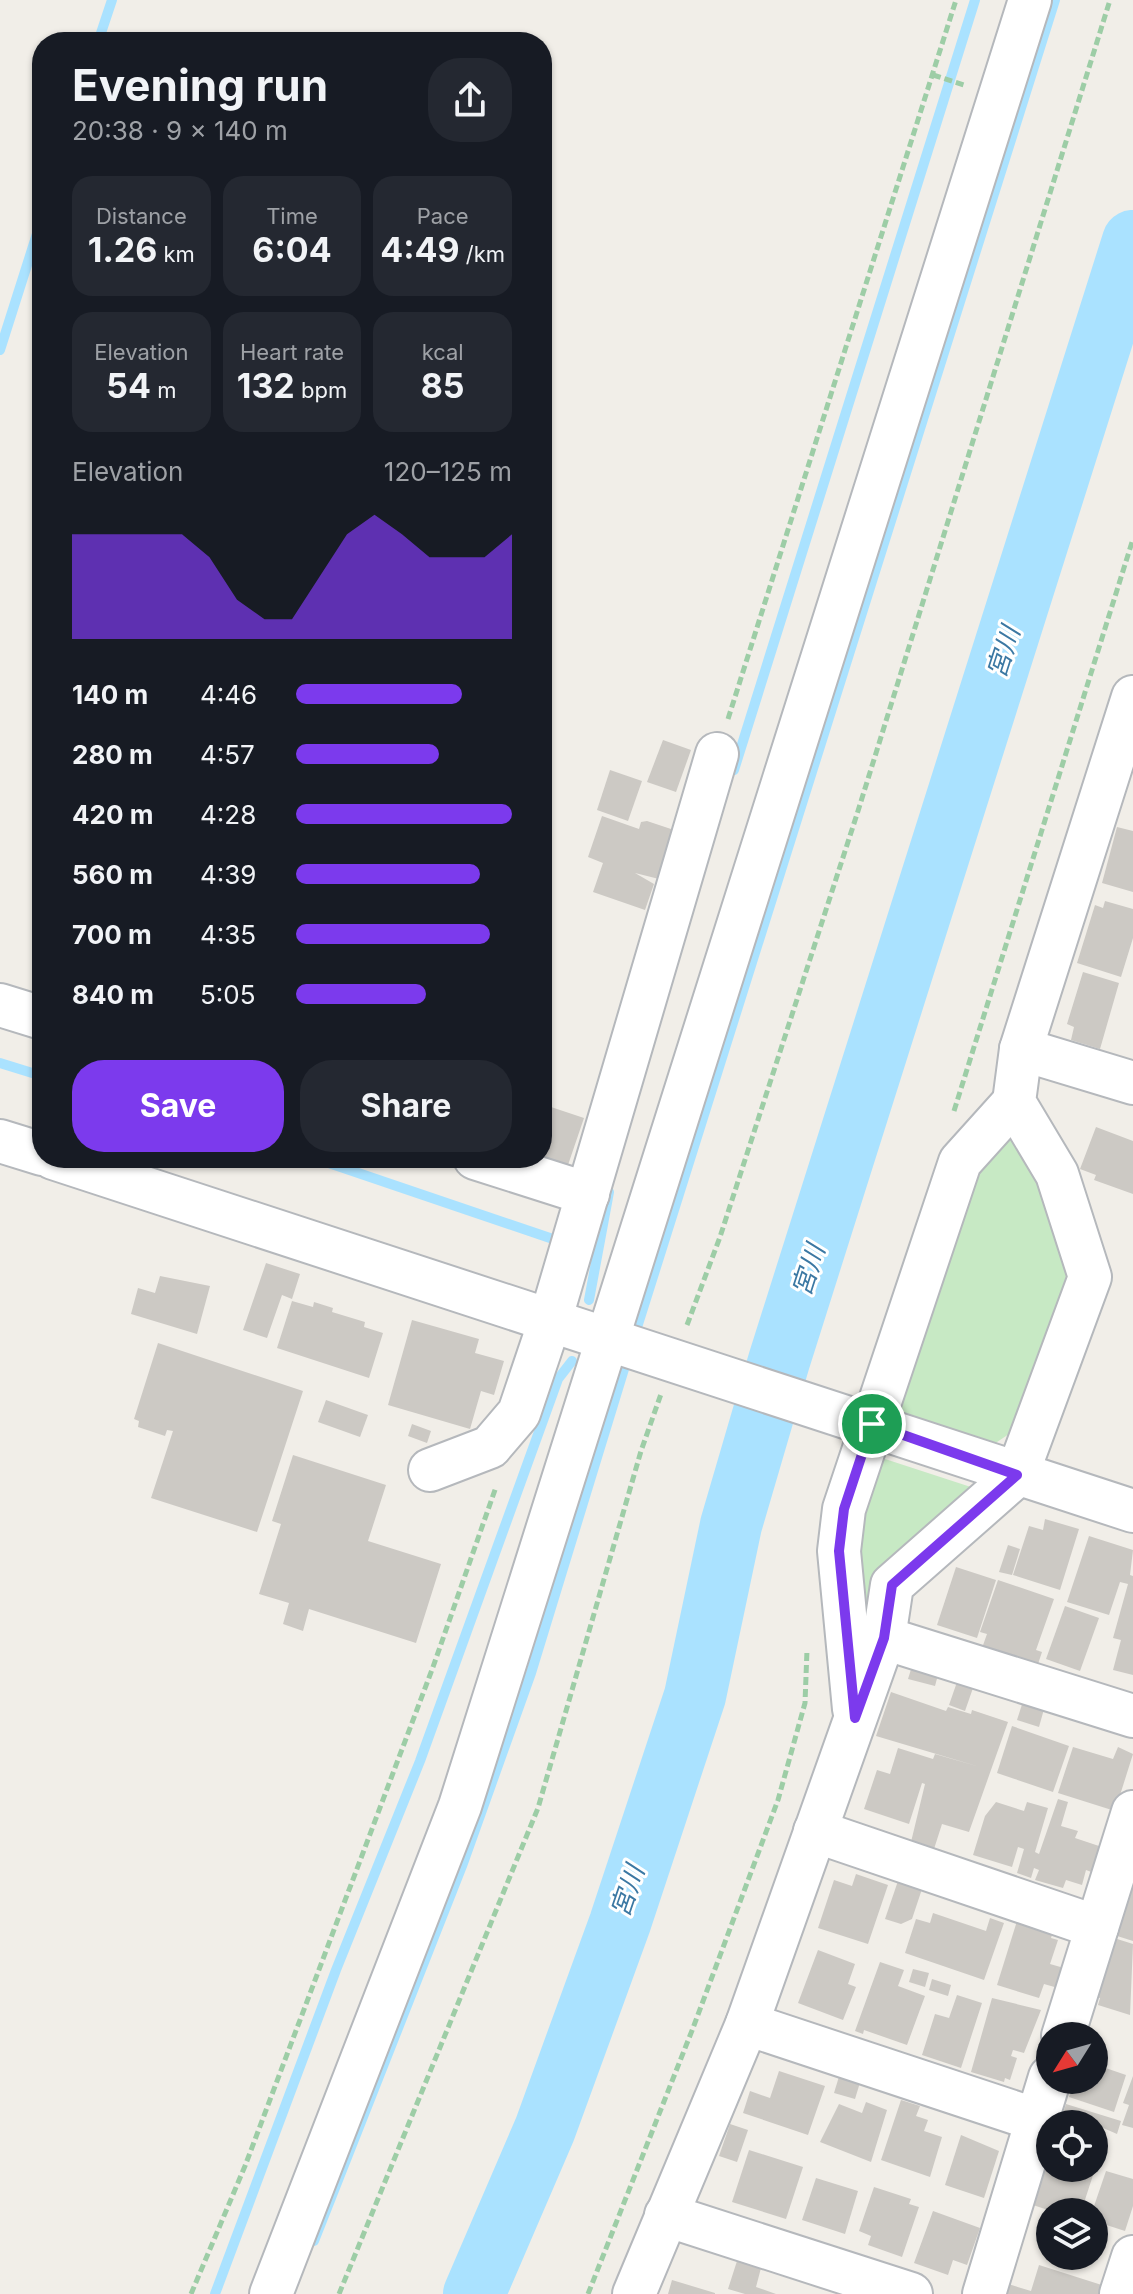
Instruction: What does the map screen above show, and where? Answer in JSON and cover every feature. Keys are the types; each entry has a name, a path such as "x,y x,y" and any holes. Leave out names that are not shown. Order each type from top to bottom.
{"street":[{"path":"430,1470 490,1447 519,1413 588,1194 665,1016 1030,0"},
{"path":"855,1718 839,1551 844,1509 864,1422 960,1162 1014,1102 1021,1049 1133,697"},
{"path":"271,2294 460,1806 645,1350 665,1016 717,754"},
{"path":"0,1005 32,1015"},
{"path":"1021,1049 1132,1079"},
{"path":"634,2294 747,2024 884,1638 892,1585 1017,1475 1090,1277 1057,1174 1014,1102"},
{"path":"0,1141 32,1151"},
{"path":"83,1168 1133,1511"},
{"path":"506,1168 588,1194"},
{"path":"884,1638 1133,1716"},
{"path":"1067,2022 1132,1818"},
{"path":"815,1831 1097,1927"},
{"path":"747,2024 1036,2120"},
{"path":"984,2294 1036,2123"},
{"path":"666,2215 911,2294"},
{"path":"1121,2294 1133,2257"}],"path":[{"path":"717,754 956,0"},
{"path":"339,2294 538,1808 641,1451 645,1350 720,1237 858,811 1110,0"},
{"path":"933,75 956,82"},
{"path":"960,1162 948,1138 957,1097 1133,539"},
{"path":"191,2294 251,2151 433,1667 501,1473"},
{"path":"588,2294 693,2028 778,1800 805,1703 807,1647"}],"green space":[{"path":"1008,1130 1020,1131 1072,1268 1021,1426 994,1444 891,1411 966,1182"},
{"path":"882,1458 977,1489 875,1577 860,1639 856,1539"}],"building":[{"path":"663,740 691,750 676,792 647,782"},
{"path":"610,770 642,781 628,821 597,810"},
{"path":"602,816 639,829 641,822 647,821 680,832 663,880 635,873 654,884 645,910 593,892 603,863 588,857"},
{"path":"1117,827 1133,831 1133,892 1102,883"},
{"path":"1105,901 1133,909 1133,938 1121,977 1077,963 1095,905 1103,908"},
{"path":"1083,972 1119,983 1100,1049 1071,1040 1074,1027 1067,1024"},
{"path":"552,1107 584,1118 568,1165 552,1159"},
{"path":"1096,1127 1133,1141 1133,1194 1094,1180 1096,1175 1080,1169"},
{"path":"266,1263 300,1274 292,1299 282,1295 267,1338 243,1330"},
{"path":"160,1276 210,1286 197,1334 131,1314 138,1288 155,1293"},
{"path":"292,1301 313,1307 314,1302 333,1308 332,1312 365,1322 364,1327 383,1333 369,1378 277,1348"},
{"path":"412,1320 479,1339 475,1353 504,1361 494,1395 481,1391 470,1429 388,1405"},
{"path":"158,1343 303,1391 257,1532 151,1498 173,1431 167,1430 165,1436 138,1427 139,1421 134,1419"},
{"path":"326,1400 368,1415 360,1437 318,1422"},
{"path":"412,1424 431,1431 427,1443 408,1436"},
{"path":"293,1455 386,1485 368,1541 441,1564 416,1643 309,1609 303,1631 283,1624 289,1603 259,1594 281,1524 272,1521"},
{"path":"1045,1519 1079,1529 1060,1590 1013,1575 1029,1526 1043,1530"},
{"path":"1089,1536 1133,1550 1130,1575 1133,1576 1133,1675 1113,1670 1121,1640 1113,1638 1128,1584 1120,1582 1109,1615 1067,1602"},
{"path":"1008,1545 1020,1549 1012,1575 999,1572"},
{"path":"956,1567 996,1580 977,1638 937,1625"},
{"path":"998,1580 1054,1599 1036,1650 1042,1652 1037,1667 982,1648 987,1634 980,1632"},
{"path":"1065,1606 1099,1618 1080,1671 1046,1659"},
{"path":"913,1663 939,1671 935,1686 908,1679"},
{"path":"957,1682 973,1688 965,1711 949,1705"},
{"path":"891,1692 946,1711 948,1707 971,1714 972,1710 1008,1722 969,1832 942,1824 934,1849 911,1842 925,1784 922,1783 909,1824 864,1809 877,1770 890,1774 898,1748 933,1759 935,1754 980,1767 876,1736"},
{"path":"1025,1695 1046,1702 1039,1727 1017,1720"},
{"path":"1012,1726 1069,1746 1053,1792 997,1773"},
{"path":"1073,1747 1113,1759 1118,1747 1133,1754 1115,1811 1058,1793"},
{"path":"1058,1799 1068,1802 1061,1826 1078,1831 1075,1838 1105,1848 1094,1873 1086,1870 1082,1885 1066,1880 1063,1888 1035,1880 1039,1870 1034,1868 1031,1878 1017,1873 1024,1849 1018,1847 1012,1867 973,1855 985,1816 996,1802 1024,1811 1027,1802 1048,1808 1035,1852 1039,1854"},
{"path":"856,1874 888,1885 868,1944 818,1928 834,1880 852,1886"},
{"path":"899,1878 923,1886 912,1919 901,1924 885,1919"},
{"path":"1133,1884 1133,1941 1114,1935"},
{"path":"933,1913 986,1931 990,1918 1004,1923 984,1980 905,1953 916,1919 930,1923"},
{"path":"1017,1921 1055,1925 1051,1938 1058,1940 1050,1964 1064,1968 1058,1988 1044,1984 1039,1998 997,1985"},
{"path":"1114,1938 1133,1944 1130,2015 1098,2005 1100,1998 1094,1997"},
{"path":"818,1950 855,1964 848,1984 856,1987 843,2020 798,2003"},
{"path":"880,1962 904,1970 898,1986 925,1996 907,2045 864,2030 863,2034 855,2031"},
{"path":"913,1969 929,1973 925,1987 909,1982"},
{"path":"932,1979 951,1985 948,1996 929,1990"},
{"path":"957,1995 982,2003 961,2068 922,2055 935,2014 949,2018"},
{"path":"992,1998 1041,2010 1024,2053 1013,2050 1011,2056 1017,2058 1010,2080 1005,2078 1004,2082 971,2072"},
{"path":"1108,2069 1126,2075 1114,2112 1069,2097 1070,2094 1108,2094"},
{"path":"841,2070 862,2076 855,2099 834,2093"},
{"path":"779,2071 825,2086 808,2135 743,2113 750,2091 770,2098"},
{"path":"1133,2076 1133,2128 1122,2125 1129,2105 1123,2103"},
{"path":"901,2100 920,2106 916,2116 928,2120 924,2131 942,2137 930,2177 881,2160"},
{"path":"866,2102 887,2110 871,2162 820,2142 839,2104 862,2113"},
{"path":"1066,2104 1085,2110 1064,2110"},
{"path":"1108,2117 1121,2121 1117,2134 1108,2130"},
{"path":"730,2124 748,2130 737,2162 719,2156"},
{"path":"961,2135 999,2151 984,2198 945,2185"},
{"path":"749,2150 803,2167 786,2219 732,2202"},
{"path":"1108,2172 1133,2179 1133,2206 1125,2231 1108,2226 1108,2198 1097,2198 1102,2182 1108,2182"},
{"path":"816,2178 858,2191 845,2234 802,2220"},
{"path":"1040,2182 1091,2182 1086,2198 1036,2198 1036,2206 1033,2205"},
{"path":"874,2187 911,2199 909,2204 919,2207 902,2257 868,2245 871,2236 859,2231"},
{"path":"933,2211 980,2228 967,2265 953,2260 948,2275 914,2263"},
{"path":"737,2261 761,2268 756,2287 776,2294 745,2294 728,2289"},
{"path":"1037,2270 1055,2270 1108,2287 1106,2294 1002,2294 1005,2283 1031,2291"},
{"path":"672,2280 715,2293 715,2294 668,2294"}],"waterway":[{"path":"101,32 112,0"},
{"path":"734,770 975,0"},
{"path":"634,1337 1055,0"},
{"name":"宮川","path":"474,2294 545,2129 620,1923 695,1696 731,1525 779,1361 1133,241"},
{"path":"0,350 32,249"},
{"path":"0,1063 32,1073"},
{"path":"344,1168 550,1238"},
{"path":"589,1300 609,1192"},
{"path":"314,2241 462,1866 531,1673 628,1356"},
{"path":"215,2294 336,1970 420,1761 558,1379 572,1361"}],"route":[{"path":"872,1424 1017,1475 892,1585 884,1638 855,1718 842,1613 839,1551 844,1509 872,1424"}]}
